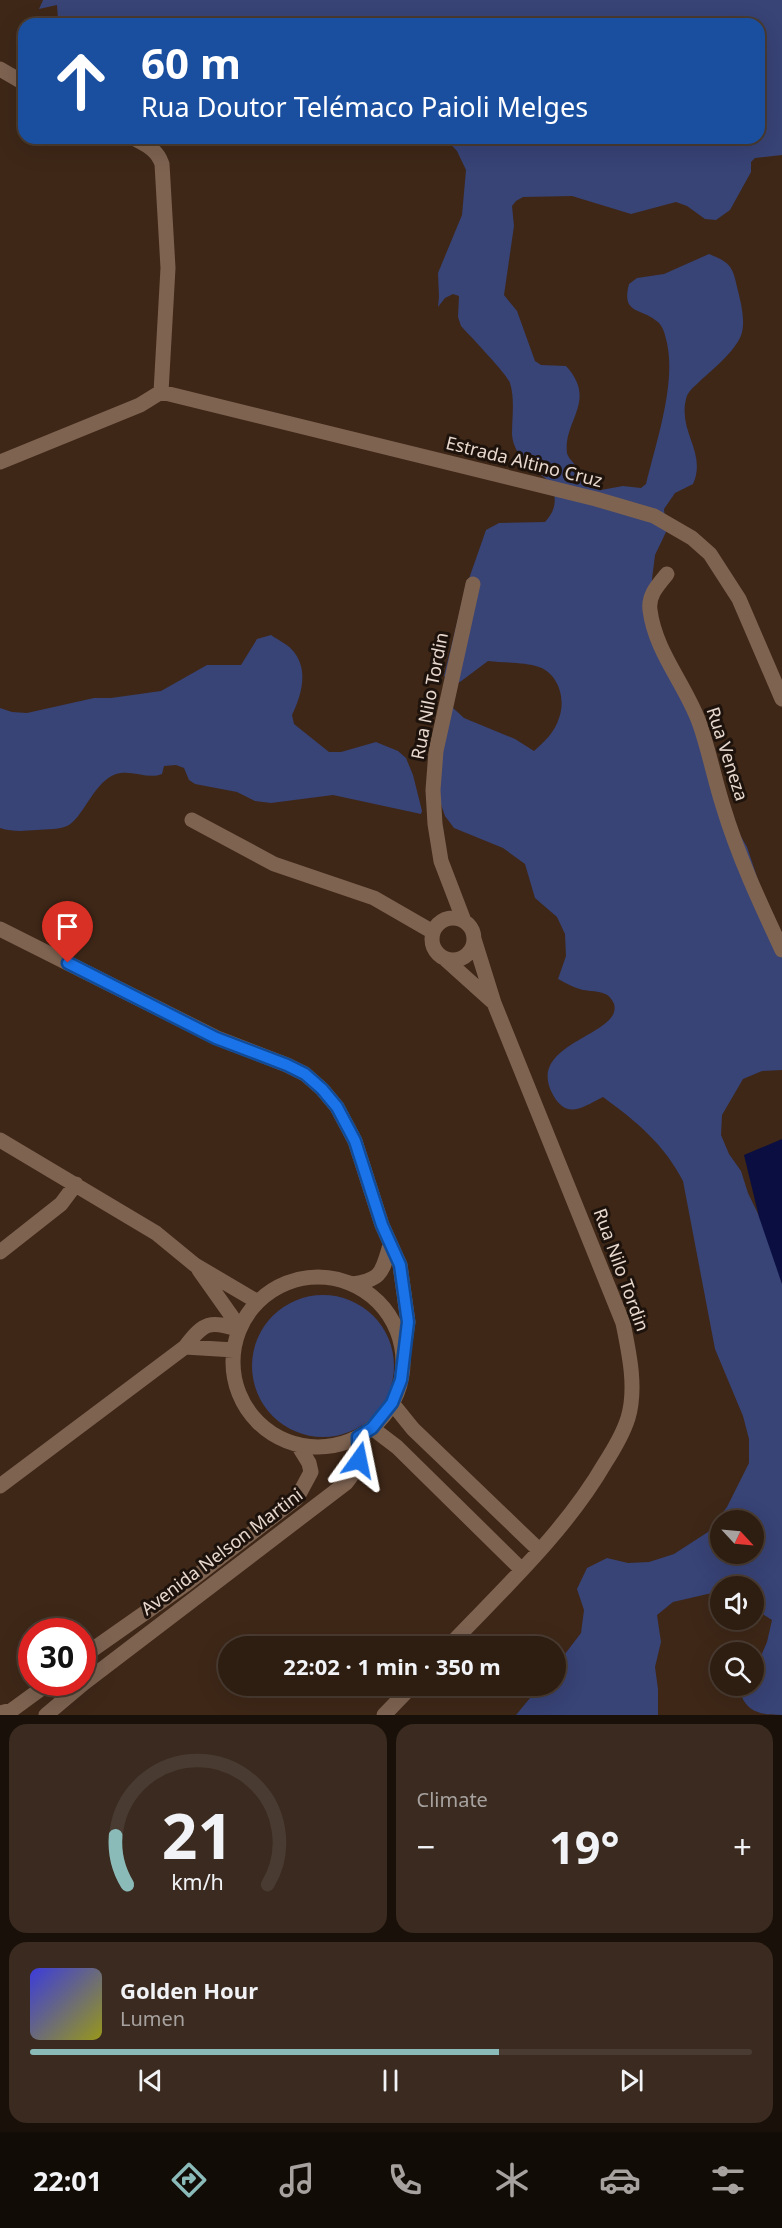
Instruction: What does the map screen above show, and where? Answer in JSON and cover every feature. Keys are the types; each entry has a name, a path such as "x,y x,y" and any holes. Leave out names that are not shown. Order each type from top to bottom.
{"street":[{"path":"0,69 18,80"},
{"path":"0,462 140,405 161,392 168,268 162,164 158,154 145,144"},
{"name":"Estrada Altino Cruz","path":"161,392 596,499 654,516 692,538 710,554 739,599 782,699"},
{"name":"Rua Veneza","path":"667,574 652,594 650,608 653,626 666,658 699,721 723,807 750,881 782,950"},
{"name":"Rua Nilo Tordin","path":"464,921 441,861 435,824 434,790 436,751 473,584"},
{"path":"192,820 274,864 374,898 433,932"},
{"path":"458,918 464,921 470,926 474,939 470,952 458,960 444,958 434,949 433,932 438,923 444,919 458,918"},
{"path":"0,929 216,1038 305,1074 337,1107 355,1141 390,1245 400,1265 408,1322 401,1380 392,1403 372,1428 358,1437 328,1447 298,1445 275,1437 256,1421 242,1402 234,1379 234,1350 240,1329 258,1302 272,1290 291,1281 311,1277 332,1278 352,1284 370,1294 385,1310 397,1331 403,1355"},
{"name":"Rua Nilo Tordin","path":"459,1636 540,1550 591,1487 616,1444 628,1417 631,1385 630,1358 623,1323 494,1003 474,939"},
{"name":"Rua Nilo Tordin","path":"444,958 494,1003"},
{"path":"0,1140 156,1233 195,1265 258,1302"},
{"path":"0,1252 61,1204 76,1184"},
{"path":"352,1284 367,1282 377,1277 382,1271 390,1245"},
{"path":"195,1265 240,1329"},
{"path":"0,1486 185,1347 200,1329 219,1323 240,1329"},
{"path":"185,1347 234,1350"},
{"path":"392,1403 413,1429 540,1550"},
{"path":"372,1428 397,1447 522,1570"},
{"name":"Avenida Nelson Martini","path":"96,1672 346,1483 359,1460 358,1437"},
{"name":"Avenida Nelson Martini","path":"96,1647 186,1584 297,1498 311,1472 309,1462 298,1445"},
{"path":"0,1713 12,1710 31,1696"},
{"name":"Avenida Nelson Martini","path":"46,1715 67,1696"},
{"path":"384,1715 402,1696"}],"shaded area":[{"path":"43,0 782,0 782,155 755,158 751,162 751,172 730,210 716,220 705,219 687,206 676,202 631,214 572,196 523,197 512,206 514,226 504,295 517,311 535,361 541,365 566,366 575,378 579,400 567,441 567,453 576,466 601,490 623,486 641,488 646,484 667,395 669,359 664,332 652,317 630,306 627,294 629,284 637,278 664,274 709,254 723,260 730,267 735,277 741,306 743,327 736,345 687,396 686,422 697,462 696,473 693,484 675,493 664,509 666,532 655,555 652,579 653,612 724,807 747,847 782,952 782,1070 762,1071 743,1079 722,1115 721,1135 729,1154 741,1171 748,1193 772,1243 782,1283 782,1715 764,1714 754,1710 745,1703 742,1697 764,1696 764,1649 772,1620 764,1615 764,1576 710,1576 710,1593 673,1602 657,1615 661,1642 655,1667 658,1715 516,1715 532,1696 566,1696 566,1653 581,1633 584,1610 577,1589 587,1568 607,1558 628,1563 649,1562 674,1554 710,1529 710,1564 764,1564 764,1510 725,1510 749,1463 749,1439 743,1416 715,1349 683,1181 658,1144 627,1115 603,1097 580,1108 568,1109 556,1100 551,1091 548,1074 553,1061 564,1050 605,1024 613,1015 614,1004 606,995 580,989 558,979 566,956 565,934 557,917 535,898 525,864 503,848 454,828 445,816 431,766 452,707 464,718 515,739 534,751 555,728 562,703 559,688 552,675 533,665 488,661 460,682 450,681 444,676 465,590 486,530 499,523 545,522 552,513 555,499 552,483 526,463 516,450 512,434 513,402 510,383 461,326 458,317 459,296 453,294 445,298 438,307 438,273 462,215 466,170 457,151 451,144 765,144 765,18 58,18 57,5 39,9"},
{"path":"271,635 292,649 299,659 302,684 292,715 294,724 329,752 341,752 376,742 398,751 406,758 413,775 421,814 333,795 271,803 255,801 237,792 195,784 189,780 184,768 176,765 164,766 162,774 157,776 122,773 108,778 75,820 66,827 23,831 0,828 0,708 27,713 94,698 161,691 207,665 241,665 257,639"},
{"path":"782,1139 782,1284 759,1217 744,1155"},
{"path":"323,1295 350,1301 373,1316 388,1339 394,1366 388,1393 373,1416 350,1431 323,1437 296,1431 273,1416 258,1393 252,1366 258,1339 273,1316 296,1301"}],"route":[{"path":"68,963 216,1038 305,1074 337,1107 355,1141 382,1225 400,1265 408,1322 401,1380 392,1403 383,1416 372,1428 358,1437 359,1460"}]}
